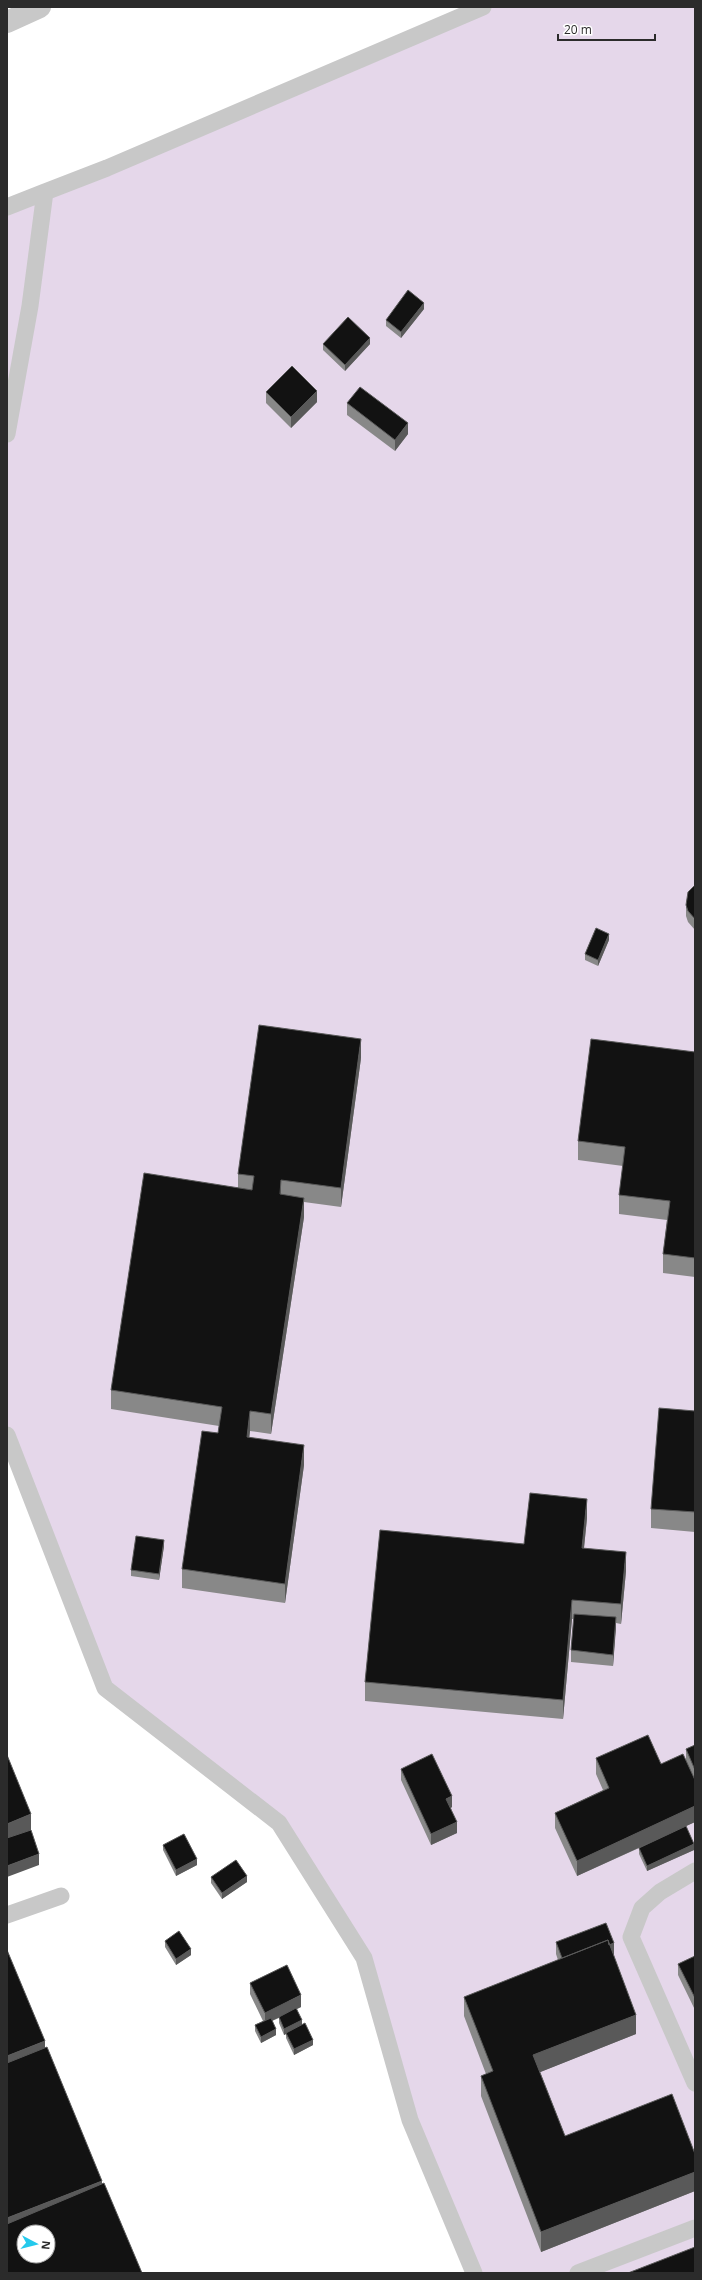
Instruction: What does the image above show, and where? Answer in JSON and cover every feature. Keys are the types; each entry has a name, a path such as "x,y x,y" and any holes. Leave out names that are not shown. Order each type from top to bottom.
{"street":[{"path":"7,22 40,7"}],"lane":[{"path":"7,208 107,168 483,7"},
{"path":"7,434 30,306 45,192"},
{"path":"7,1435 105,1688 279,1823 364,1958 410,2120 474,2273"},
{"path":"695,1872 660,1892 642,1908 631,1937 695,2083"},
{"path":"7,1915 61,1896"},
{"path":"578,2273 695,2228"}],"shaded area":[{"path":"474,7 695,7 695,2273 474,2273 410,2120 364,1958 279,1823 105,1688 7,1435 7,205"}],"building":[{"path":"408,290 424,303 401,332 386,320"},
{"path":"348,317 370,338 345,365 323,344"},
{"path":"292,366 317,391 291,417 266,392"},
{"path":"360,387 408,423 395,440 347,403"},
{"path":"695,885 695,919 688,911 686,905 688,892"},
{"path":"596,928 609,934 598,960 585,954"},
{"path":"259,1025 361,1039 341,1188 281,1180 280,1194 304,1198 271,1414 250,1411 247,1437 304,1445 285,1584 182,1569 202,1431 218,1433 222,1407 111,1390 144,1173 252,1190 254,1176 238,1174"},
{"path":"591,1039 695,1052 695,1258 663,1254 670,1201 619,1195 625,1147 578,1141"},
{"path":"659,1408 695,1411 695,1512 651,1509"},
{"path":"530,1493 587,1499 582,1548 626,1552 621,1604 572,1600 563,1700 365,1682 380,1530 524,1544"},
{"path":"136,1536 164,1540 159,1574 131,1570"},
{"path":"574,1614 616,1617 613,1655 571,1650"},
{"path":"648,1735 661,1764 683,1754 695,1780 695,1806 577,1861 555,1813 609,1788 596,1758"},
{"path":"695,1745 695,1770 686,1749"},
{"path":"432,1754 452,1796 446,1799 457,1822 431,1834 401,1769"},
{"path":"7,1755 31,1814 7,1824"},
{"path":"686,1826 694,1844 647,1866 639,1848"},
{"path":"31,1830 39,1854 7,1866 7,1838"},
{"path":"184,1834 197,1859 176,1870 163,1845"},
{"path":"236,1860 247,1876 222,1893 211,1877"},
{"path":"606,1923 614,1943 609,1945 608,1940 562,1958 556,1942"},
{"path":"179,1931 191,1949 176,1959 165,1941"},
{"path":"608,1940 636,2015 533,2055 565,2136 672,2094 695,2154 695,2172 541,2232 481,2076 493,2071 464,1997"},
{"path":"7,1950 45,2041 7,2056"},
{"path":"695,1956 695,1998 678,1964"},
{"path":"287,1965 301,1995 265,2013 250,1983"},
{"path":"296,2008 302,2020 284,2029 279,2017"},
{"path":"271,2018 276,2029 261,2037 255,2025"},
{"path":"305,2023 313,2040 294,2049 286,2033"},
{"path":"47,2047 102,2181 7,2218 7,2063"},
{"path":"104,2183 142,2273 7,2273 7,2224"},
{"path":"695,2247 695,2273 628,2273"}]}
